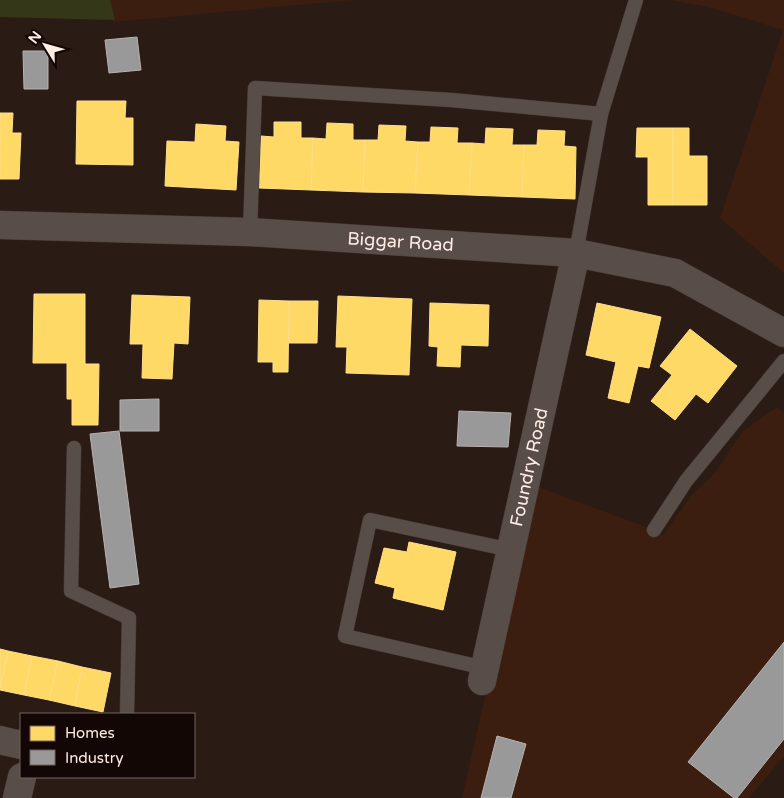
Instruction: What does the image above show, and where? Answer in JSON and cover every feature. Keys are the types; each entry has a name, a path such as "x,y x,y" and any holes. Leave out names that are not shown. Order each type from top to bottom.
{"street":[{"name":"Biggar Road","path":"0,225 250,232 576,253 675,273 784,333"},
{"name":"Foundry Road","path":"484,674 576,253"},
{"path":"0,740 20,745"},
{"path":"17,798 22,778"}],"lane":[{"path":"576,253 601,114 636,0"},
{"path":"250,232 255,88 451,100 601,114"},
{"path":"654,530 686,481 784,361"},
{"path":"74,448 71,591 129,618 127,713"},
{"path":"484,674 345,636 367,530 370,520 511,550"}],"shaded area":[{"path":"108,0 353,0 113,22"},
{"path":"670,0 784,0 784,273 720,218 783,30 709,7"},
{"path":"777,407 784,413 784,756 749,798 462,798 533,485 663,535 691,496 714,474 743,431"}],"green space":[{"path":"0,0 110,0 115,20 0,17"}],"building: Homes":[{"path":"77,101 126,101 125,118 133,118 133,165 76,164"},
{"path":"0,113 13,113 12,133 21,133 19,179 0,179"},
{"path":"274,122 301,122 301,138 313,138 311,190 259,188 261,136 274,137"},
{"path":"327,123 353,124 353,140 365,140 363,192 311,190 313,138 326,139"},
{"path":"196,124 226,126 225,141 239,142 236,190 165,186 167,141 195,142"},
{"path":"379,125 406,126 405,141 418,142 415,193 363,192 365,140 378,140"},
{"path":"431,127 458,128 457,143 472,143 469,195 415,193 418,142 430,142"},
{"path":"486,128 513,129 512,145 524,145 522,197 469,195 472,143 485,144"},
{"path":"637,128 673,128 673,205 648,205 648,157 636,157"},
{"path":"673,128 689,128 689,156 707,156 707,205 673,205"},
{"path":"538,130 565,131 564,146 576,147 575,199 522,197 524,145 537,145"},
{"path":"34,294 85,294 85,364 99,364 98,425 72,425 72,399 67,399 67,363 33,363"},
{"path":"132,295 190,297 188,344 174,343 172,379 142,378 143,344 130,344"},
{"path":"338,296 412,299 409,375 346,373 347,347 336,347"},
{"path":"259,300 289,301 288,372 273,372 273,362 258,362"},
{"path":"289,301 318,301 317,343 289,343"},
{"path":"430,303 489,305 488,346 461,345 460,367 437,366 438,347 429,346"},
{"path":"597,303 661,317 649,368 638,366 629,403 608,398 616,362 586,355"},
{"path":"690,329 737,366 708,403 696,394 675,420 651,401 672,375 660,366"},
{"path":"409,542 456,552 443,610 393,598 395,588 375,583 384,548 407,552"},
{"path":"0,649 8,651 0,689"},
{"path":"8,651 32,656 24,695 0,690"},
{"path":"32,656 58,661 49,700 24,695"},
{"path":"58,661 82,667 75,706 49,700"},
{"path":"82,667 111,673 103,712 75,706"}],"building: Industry":[{"path":"137,37 141,70 109,73 105,40"},
{"path":"23,51 48,51 48,89 24,89"},
{"path":"159,399 159,431 120,431 120,400"},
{"path":"459,411 511,413 508,447 457,446"},
{"path":"119,431 139,584 110,588 90,434"},
{"path":"784,642 784,739 737,798 734,798 688,762"},
{"path":"497,736 526,744 511,798 481,798"}]}
